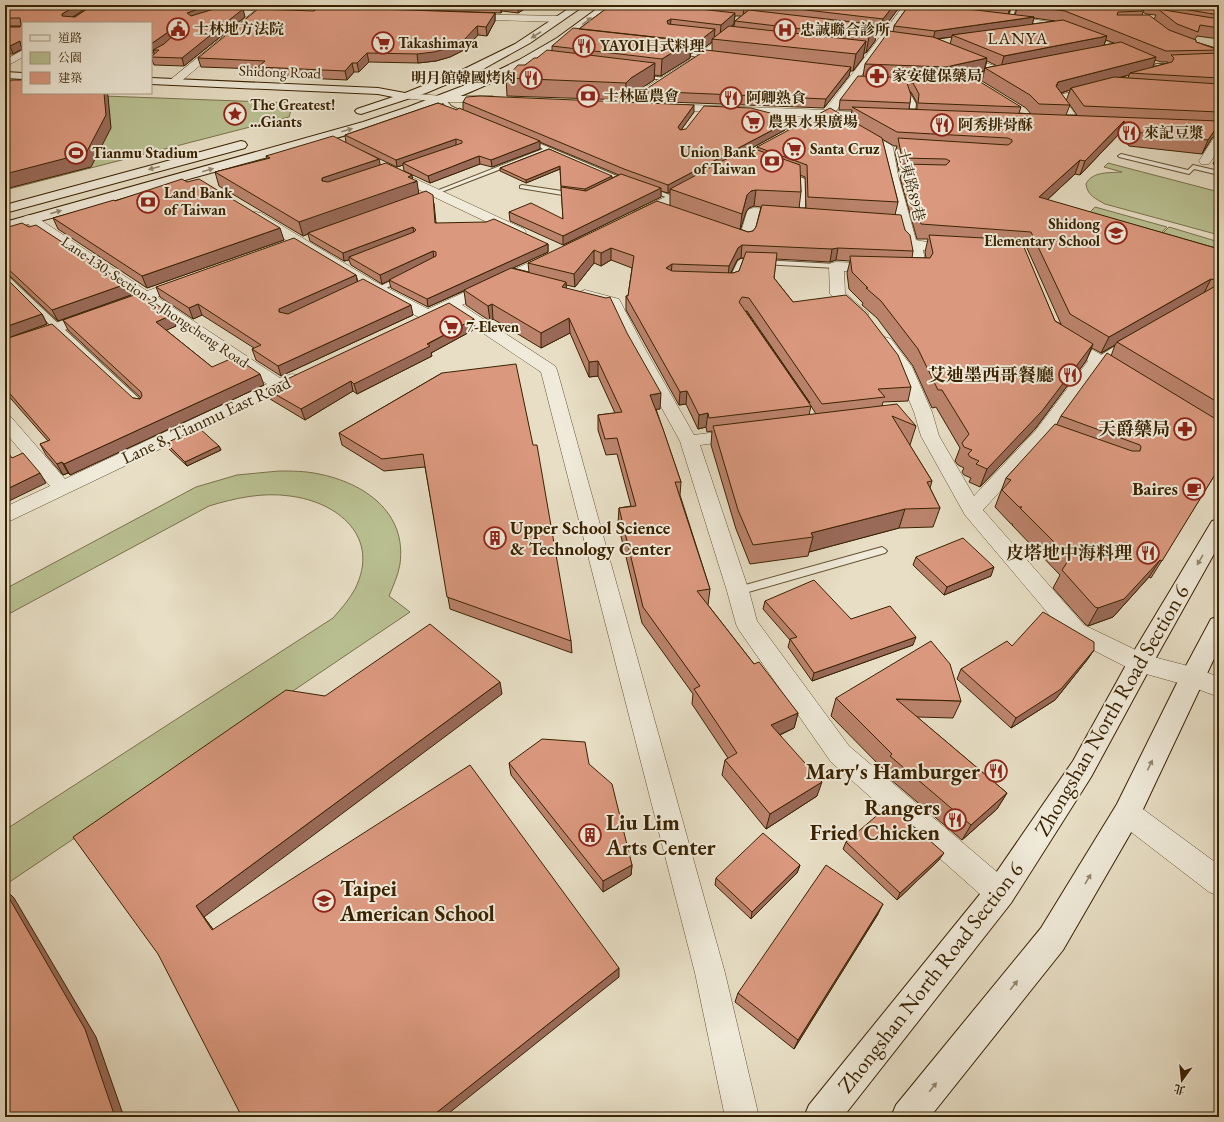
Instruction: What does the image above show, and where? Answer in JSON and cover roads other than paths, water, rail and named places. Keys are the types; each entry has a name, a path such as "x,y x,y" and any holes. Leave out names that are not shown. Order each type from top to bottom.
{"street":[{"path":"350,114 406,96 498,57 520,46 580,5"},
{"path":"5,226 323,137 394,116 442,99 528,62 564,40 608,5"},
{"path":"629,105 636,98 702,56 765,5"},
{"path":"894,5 910,6"},
{"path":"779,140 829,113 853,75 880,37 910,6"},
{"path":"174,82 265,7 278,10"},
{"path":"460,17 560,19"},
{"path":"994,17 1061,26 1121,51 1094,54"},
{"path":"729,19 760,23"},
{"path":"1023,31 1061,26"},
{"path":"880,37 898,39"},
{"path":"936,84 1004,72 946,50"},
{"path":"5,64 22,54"},
{"path":"1151,75 1163,71 1153,64"},
{"path":"5,75 22,76"},
{"path":"853,75 867,82"},
{"path":"969,79 982,87"},
{"name":"Shidong Road","path":"152,81 378,91 406,96 442,99 503,100"},
{"path":"5,82 22,83"},
{"path":"1062,124 1080,124 1058,98 1105,87"},
{"name":"Shidong Road","path":"152,89 360,98 406,96"},
{"path":"615,105 643,106"},
{"path":"658,107 699,113 743,110 888,116"},
{"name":"士東路89巷","path":"829,113 892,149 895,175 904,222 910,242 915,245 920,270 836,266"},
{"path":"1212,156 1217,133"},
{"path":"323,137 337,144"},
{"path":"5,208 252,142"},
{"path":"389,171 527,236"},
{"path":"189,175 202,183"},
{"path":"626,221 674,198 706,180"},
{"path":"655,207 671,213"},
{"path":"247,210 344,265 370,287 429,316"},
{"path":"713,228 746,239 754,212 819,216"},
{"name":"Lane 130, Section 2, Jhongcheng Road","path":"30,219 279,385"},
{"path":"888,221 904,222"},
{"path":"284,247 302,240"},
{"path":"915,245 945,247"},
{"path":"407,326 566,251 549,246"},
{"path":"836,266 838,294 870,322 904,367 916,413 972,510 1076,630 1140,663 1192,677 1219,687"},
{"path":"512,277 541,284"},
{"path":"5,346 198,278"},
{"path":"563,289 614,302 636,347 689,441 738,591 747,624 840,754 1000,893"},
{"path":"452,305 550,370 710,973 742,1117"},
{"path":"1052,328 1055,334 1138,385"},
{"path":"972,510 1045,436 1098,360"},
{"name":"Lane 8, Tianmu East Road","path":"5,515 308,372"},
{"path":"5,421 62,488"},
{"path":"689,441 758,433"},
{"name":"Zhongshan North Road Section 6","path":"821,1117 1000,893 1082,769 1140,663 1219,526"},
{"path":"908,1117 1052,939 1127,813 1192,677 1219,625"},
{"path":"1127,813 1219,882"}],"lane":[{"path":"226,5 222,8 265,7"},
{"path":"1010,19 1015,5"},
{"path":"670,52 717,58"},
{"path":"1153,64 1180,65"},
{"path":"633,75 665,79"},
{"path":"908,94 913,104 912,117"},
{"path":"442,99 449,107 463,113"},
{"path":"743,110 776,118 788,125 792,133"},
{"path":"534,143 636,185"},
{"path":"421,198 548,149"},
{"path":"1121,156 1189,172 1193,167 1219,173"},
{"path":"780,171 802,178 803,215"},
{"path":"614,183 621,179"},
{"path":"522,187 579,195"},
{"path":"644,187 674,198"},
{"path":"724,283 732,283 741,261 836,266"},
{"path":"370,287 407,275"},
{"path":"5,276 58,328 142,406"},
{"path":"1098,360 1132,340"},
{"path":"738,591 882,551"}],"place":[{"name":"士林地方法院","path":"178,29"},
{"name":"忠誠聯合診所","path":"785,30"},
{"name":"Takashimaya","path":"383,43"},
{"name":"YAYOI日式料理","path":"584,46"},
{"name":"家安健保藥局","path":"877,76"},
{"name":"明月館韓國烤肉","path":"531,78"},
{"name":"士林區農會","path":"588,96"},
{"name":"阿卿熟食","path":"731,98"},
{"name":"The Greatest! ...Giants","path":"235,114"},
{"name":"農果水果廣場","path":"753,122"},
{"name":"阿秀排骨酥","path":"942,125"},
{"name":"來記豆漿","path":"1129,133"},
{"name":"Santa Cruz","path":"794,149"},
{"name":"Tianmu Stadium","path":"76,153"},
{"name":"Union Bank of Taiwan","path":"772,161"},
{"name":"Land Bank of Taiwan","path":"148,202"},
{"name":"Shidong Elementary School","path":"1116,233"},
{"name":"7-Eleven","path":"451,327"},
{"name":"艾迪墨西哥餐廳","path":"1070,375"},
{"name":"天爵藥局","path":"1185,429"},
{"name":"Baires","path":"1194,489"},
{"name":"Upper School Science & Technology Center","path":"495,538"},
{"name":"皮塔地中海料理","path":"1148,553"},
{"name":"Mary's Hamburger","path":"996,771"},
{"name":"Rangers Fried Chicken","path":"955,820"},
{"name":"Liu Lim Arts Center","path":"590,835"},
{"name":"Taipei American School","path":"324,901"}],"district":[{"name":"LANYA","path":"1018,38"}]}
